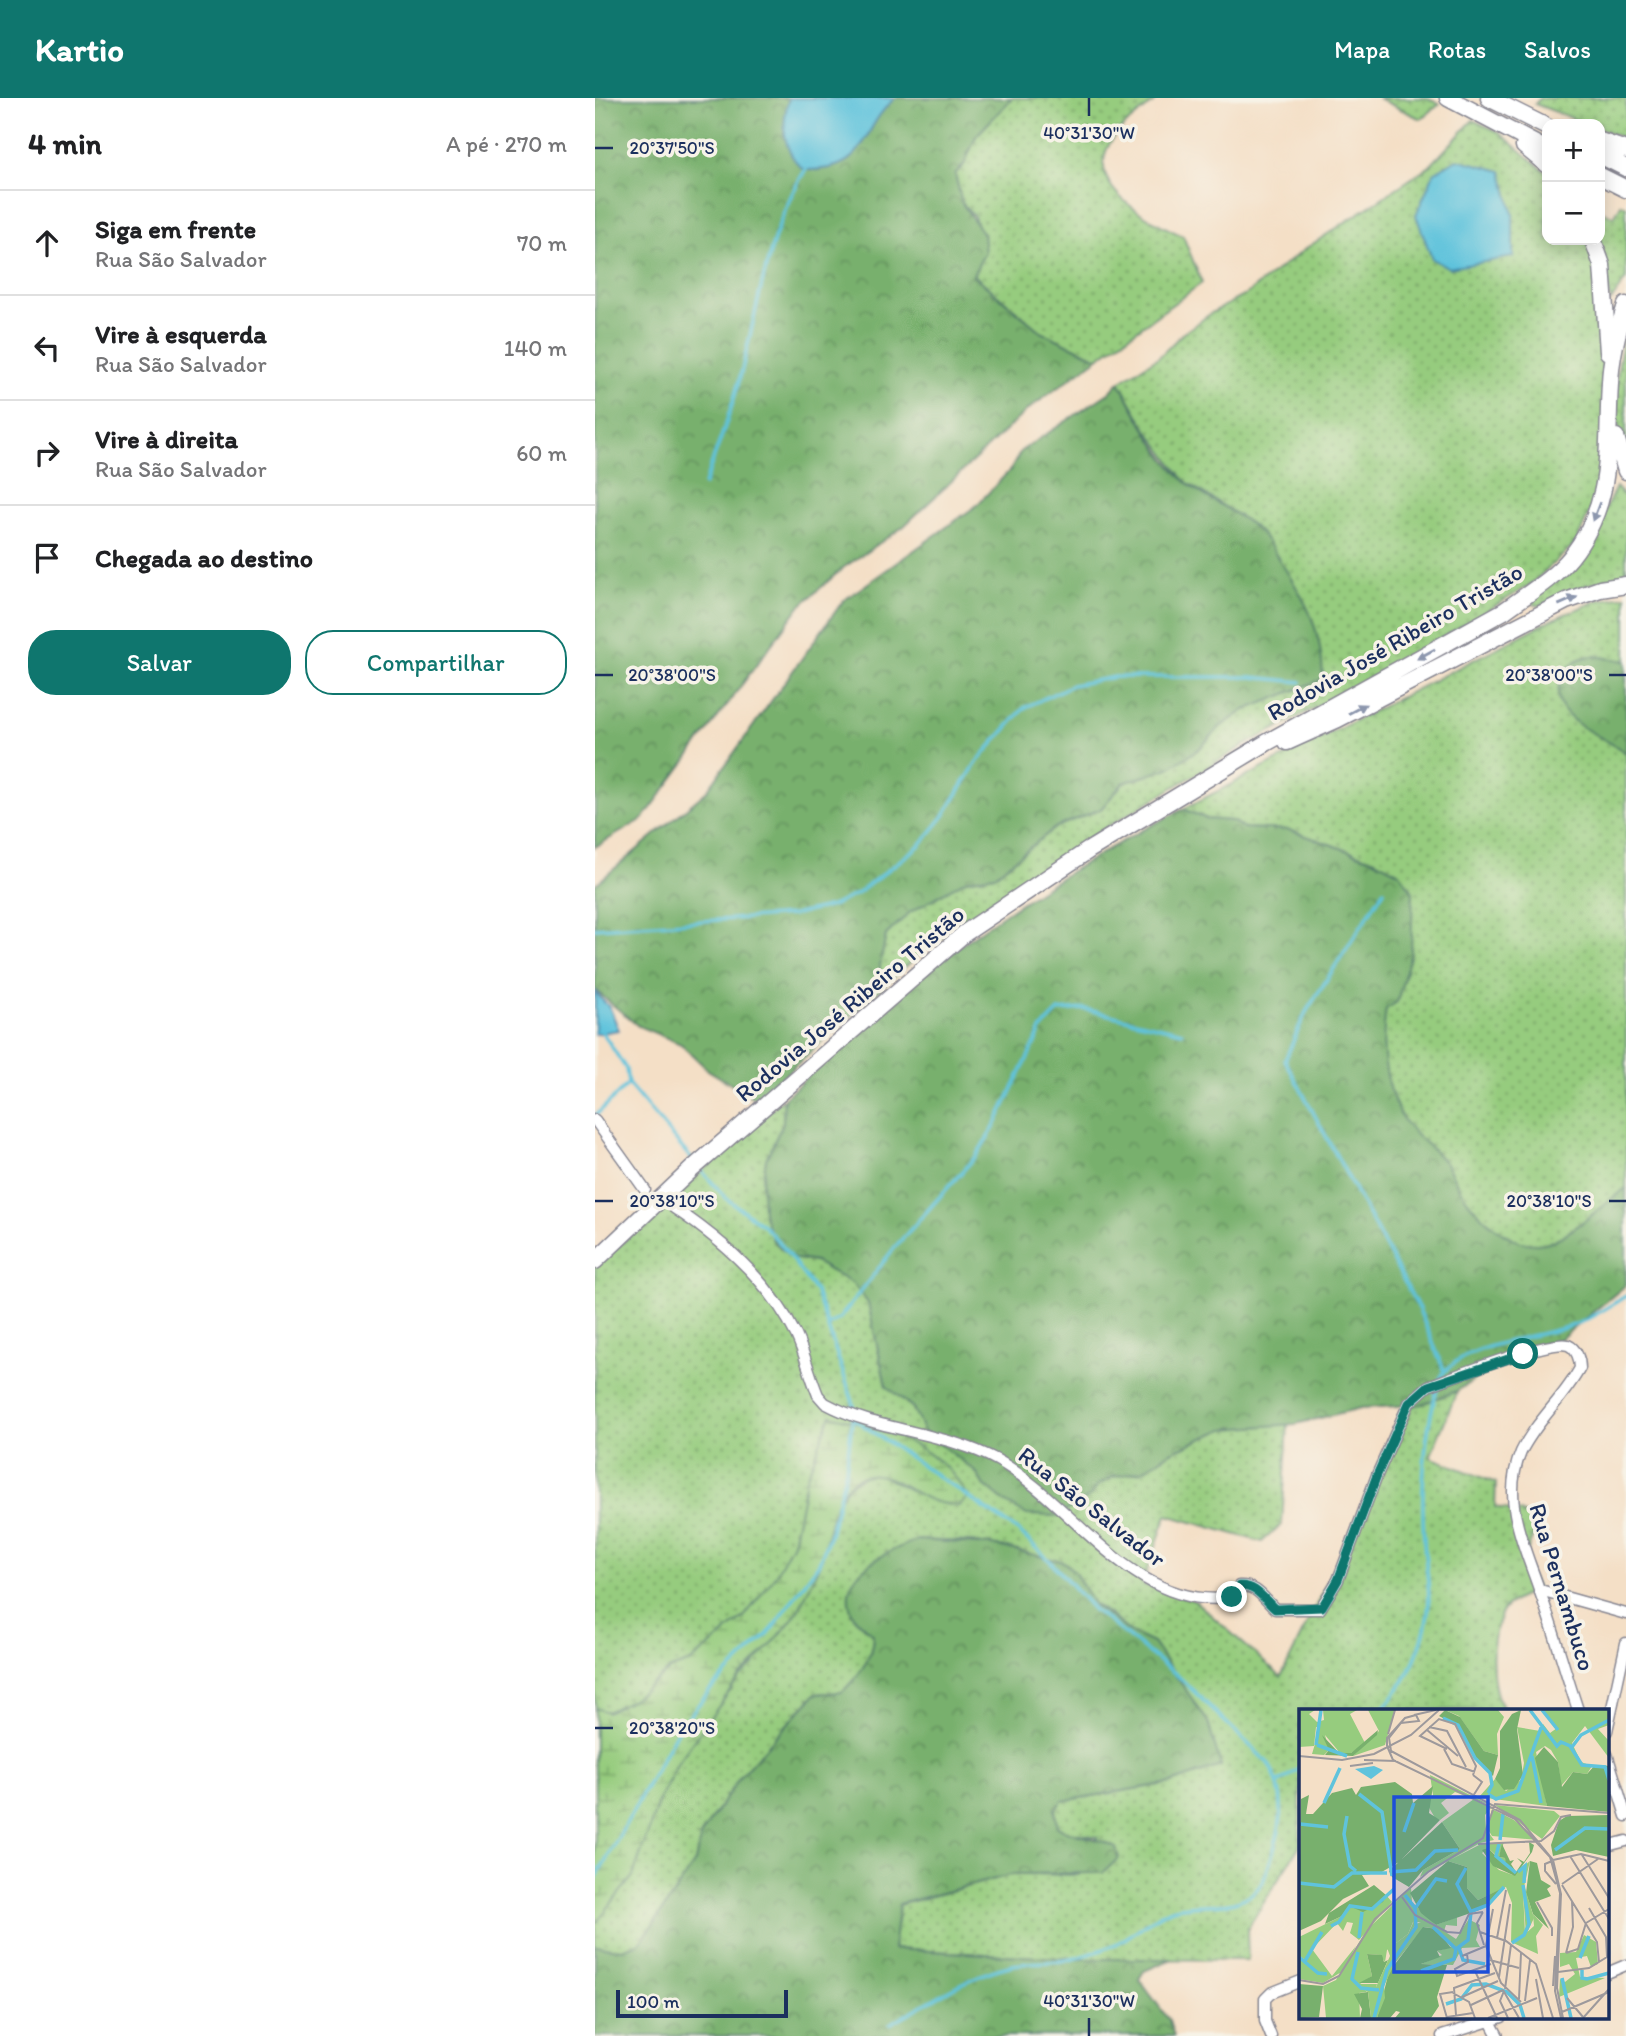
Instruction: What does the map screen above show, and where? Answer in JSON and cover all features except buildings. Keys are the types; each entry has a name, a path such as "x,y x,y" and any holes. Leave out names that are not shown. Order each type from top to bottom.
{"main road":[{"path":"1448,98 1542,147"},
{"path":"1489,98 1542,123"},
{"path":"1504,128 1542,161"},
{"path":"1605,143 1626,150"},
{"path":"1605,158 1626,168"},
{"path":"1605,178 1626,189"},
{"path":"1595,245 1602,265 1610,389 1619,453 1626,471"},
{"name":"Rodovia José Ribeiro Tristão","path":"595,1261 692,1169 949,945 1089,850 1227,766 1504,611 1543,583 1570,558 1591,525 1605,489 1610,389 1626,304"},
{"name":"Rodovia José Ribeiro Tristão","path":"1227,766 1338,719 1566,601 1600,589 1626,585"}],"street":[{"path":"595,1120 645,1190"},
{"name":"Rua São Salvador","path":"674,1208 727,1249 779,1306 800,1343 821,1400 837,1409 994,1459 1029,1480 1123,1562 1178,1595 1228,1598 1243,1586 1259,1591 1275,1609 1317,1610 1325,1605 1338,1580 1377,1475 1409,1403 1419,1391 1523,1354 1563,1345 1572,1348 1578,1355 1580,1368"},
{"name":"Rua Pernambuco","path":"1578,1709 1540,1590 1529,1566 1515,1516 1514,1480 1522,1451 1533,1432 1580,1368"},
{"path":"1540,1590 1626,1615"},
{"path":"1609,1722 1626,1643"},
{"path":"1609,1761 1626,1816"},
{"path":"1609,1845 1626,1841"},
{"path":"1609,1972 1626,1965"},
{"path":"1271,2036 1265,2021 1265,1999 1299,1982"},
{"path":"1442,2036 1499,2018"},
{"path":"1490,2021 1498,2036"}],"green space":[{"path":"595,98 789,98 784,134 804,170 826,169 842,164 853,156 874,123 895,98 1012,98 976,136 964,165 955,174 962,203 983,234 985,252 973,275 1041,332 1098,358 1026,411 903,527 843,568 799,607 643,819 595,847"},
{"path":"1012,98 1159,98 1129,121 1114,137 1105,155 1105,171 1111,186 1122,199 1153,221 1183,236 1202,283 1098,358 1041,332 973,274 985,252 974,216 962,203 955,174 964,165 976,136"},
{"path":"1378,98 1427,98 1440,104 1421,119"},
{"path":"1540,98 1626,98 1626,139 1605,131 1605,119 1574,119 1535,104"},
{"path":"1473,120 1499,132 1542,169 1542,245 1588,245 1600,286 1605,422 1599,490 1576,543 1530,585 1394,666 1245,745 1105,828 922,952 881,989 879,966 886,935 909,913 966,880 995,875 1056,827 1101,809 1123,783 1149,775 1199,749 1220,727 1245,710 1323,679 1254,526 1185,481 1146,428 1119,382 1160,356 1182,334 1213,312 1245,295 1305,249 1430,166"},
{"path":"1621,204 1626,206 1626,279 1611,301 1601,245 1605,245 1605,212 1614,217"},
{"path":"1626,329 1626,454 1618,424 1616,392"},
{"path":"1119,382 1148,433 1184,480 1242,518 1263,536 1270,546 1298,590 1311,617 1320,645 1323,679 1245,710 1220,727 1199,749 1169,768 1123,783 1101,809 1056,827 995,875 966,880 909,913 886,935 880,966 881,989 757,1100 708,1070 681,1044 638,1026 595,990 595,885 706,792 843,601 976,506 1011,469 1021,451 1110,392"},
{"path":"1616,487 1626,498 1626,577 1592,583 1539,606 1532,603 1533,597 1600,520"},
{"path":"1626,596 1626,661 1594,656 1559,698 1626,753 1626,1188 1560,1237 1549,1243 1527,1244 1505,1234 1475,1210 1461,1192 1446,1164 1411,1132 1400,1114 1388,1084 1382,1053 1384,1013 1406,932 1413,892 1375,860 1289,830 1243,828 1232,821 1207,819 1183,809 1551,620 1599,600"},
{"path":"1594,656 1626,661 1626,753 1576,723 1559,702 1558,690 1567,670 1576,661"},
{"path":"1183,809 1207,819 1232,821 1243,828 1289,830 1375,860 1400,873 1413,892 1411,953 1397,1002 1386,1009 1383,1045 1388,1079 1400,1114 1445,1163 1475,1209 1504,1234 1526,1243 1548,1242 1559,1237 1626,1188 1626,1285 1560,1339 1515,1352 1457,1391 1419,1405 1361,1408 1296,1424 1224,1429 1171,1452 1142,1471 1113,1477 1098,1485 1091,1496 1058,1516 1027,1515 1006,1503 983,1484 975,1471 924,1432 913,1408 886,1386 868,1303 853,1284 815,1262 792,1258 773,1241 763,1213 762,1182 766,1159 783,1123 784,1098 896,996 964,942 1025,901 1119,843"},
{"path":"784,1098 783,1123 766,1159 792,1258 815,1262 853,1284 868,1303 886,1386 913,1408 924,1432 975,1471 983,1484 1090,1496 1098,1485 1113,1477 1224,1429 1288,1424 1282,1524 1262,1542 1167,1515 1142,1584 1195,1601 1281,1677 1413,1406 1457,1391 1430,1457 1496,1483 1495,1507 1520,1512 1539,1522 1528,1549 1526,1563 1538,1590 1508,1605 1501,1614 1494,1641 1495,1688 1504,1709 1299,1709 1299,1847 1247,1929 1248,1960 1077,1959 893,1949 899,1905 1014,1874 1079,1875 1098,1837 1064,1831 1057,1826 1055,1810 1062,1801 1171,1783 1208,1722 1153,1643 1131,1633 1109,1614 1011,1549 972,1542 917,1540 856,1580 849,1591 854,1618 873,1634 868,1659 854,1680 842,1692 815,1694 741,1775 701,1835 695,1862 639,1943 622,1949 595,1946 595,1924 633,1876 659,1800 678,1762 741,1676 754,1665 801,1605 824,1550 827,1526 836,1503 850,1484 866,1475 881,1475 933,1501 831,1415 806,1479 793,1543 774,1579 744,1617 691,1662 671,1669 633,1699 607,1712 595,1708 595,1267"},
{"path":"831,1415 890,1434 928,1453 944,1465 957,1480 967,1498 959,1506 939,1503 877,1475 857,1478 848,1485 835,1506 821,1560 800,1607 773,1643 741,1676 678,1762 659,1800 633,1876 595,1924 595,1708 607,1712 633,1699 671,1669 691,1662 744,1617 773,1579 793,1543 806,1479"},
{"path":"917,1540 993,1545 1064,1562 1074,1571 1094,1605 1131,1633 1153,1643 1208,1722 1221,1766 1171,1783 1062,1801 1055,1810 1057,1827 1116,1847 1119,1858 1103,1873 1014,1874 899,1904 893,1949 1077,1959 1172,1959 1144,1971 1139,1979 1169,2020 1174,2036 595,2036 595,1946 622,1949 639,1943 695,1862 701,1835 741,1775 815,1694 842,1692 854,1680 868,1659 873,1634 853,1615 849,1600 850,1587 866,1566"}],"water":[{"path":"789,98 895,98 874,123 853,156 842,164 826,169 804,170 791,155 785,137"},
{"path":"1457,159 1502,171 1513,214 1513,257 1449,268 1432,259 1416,215 1434,173"},
{"path":"595,992 610,1008 619,1030 595,1034"}],"waterway":[{"path":"704,485 737,387 773,242 782,216 806,169"},
{"path":"595,928 793,915 832,906 858,893 920,845 943,817 977,762 1024,708 1072,685 1115,677 1252,677 1301,682"},
{"path":"1384,890 1306,1012 1285,1060 1418,1307 1444,1370"},
{"path":"828,1325 840,1318 895,1247 976,1156 995,1126 1042,1028 1059,1011 1084,1009 1182,1032"},
{"path":"601,1030 626,1069 628,1084 694,1162"},
{"path":"595,1116 628,1084"},
{"path":"595,1880 677,1731 711,1689 769,1633 819,1563 830,1534 846,1470 854,1405 816,1292 780,1243 763,1225 727,1199 699,1168"},
{"path":"1440,1379 1449,1367 1463,1357 1500,1343 1574,1325 1626,1296"},
{"path":"1382,1709 1400,1687 1415,1660 1428,1615 1423,1483 1429,1424 1438,1386"},
{"path":"854,1419 1018,1531 1050,1561 1094,1610 1177,1675 1268,1763 1281,1798 1278,1834 1267,1873 1257,1889 1245,1898 1225,1904 1172,1909 1114,1945 1074,1959 1018,1964 978,1976 890,2024"},
{"path":"1278,1783 1299,1769"}],"route":[{"path":"1232,1597 1239,1586 1243,1586 1259,1591 1275,1609 1317,1610 1322,1607 1328,1601 1338,1580 1377,1475 1414,1395 1428,1386 1454,1376 1523,1354"}]}
